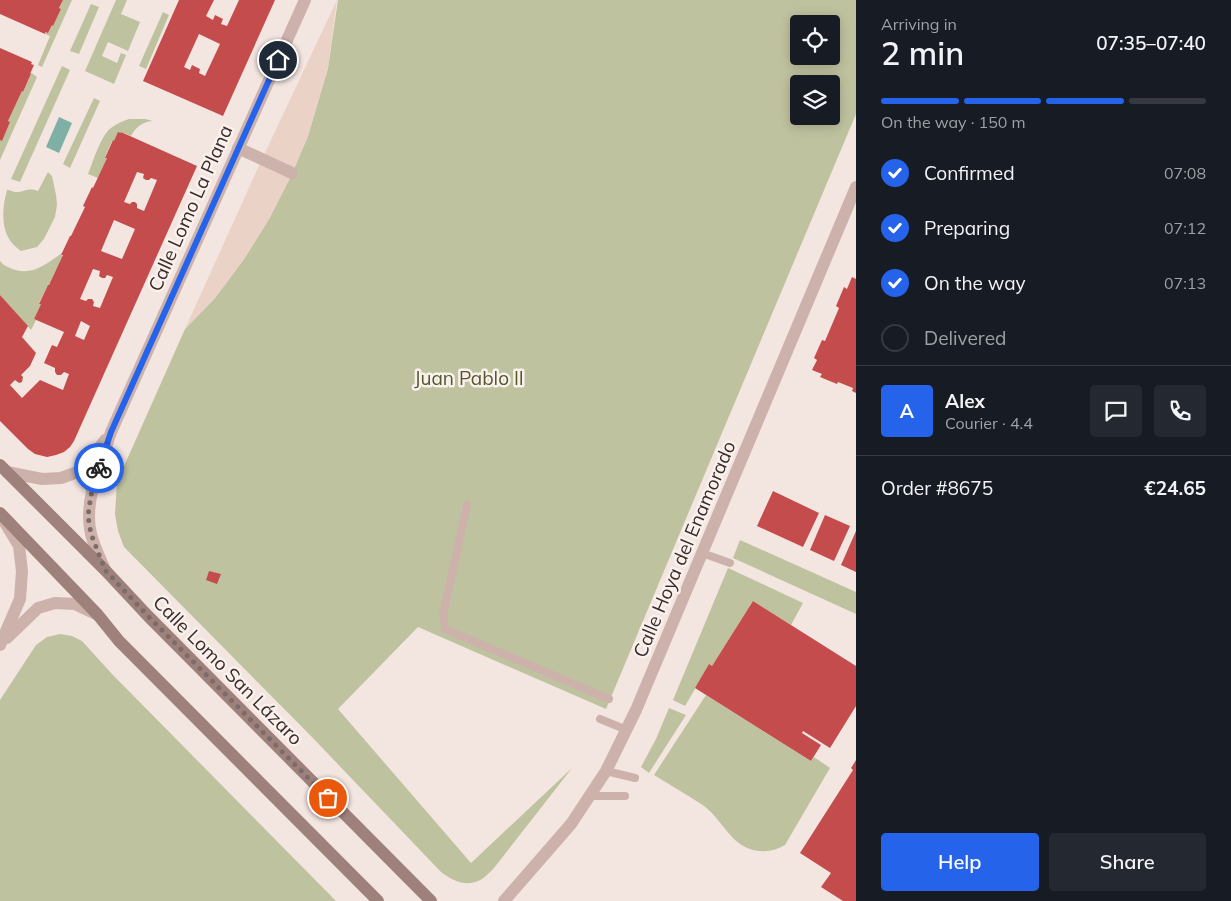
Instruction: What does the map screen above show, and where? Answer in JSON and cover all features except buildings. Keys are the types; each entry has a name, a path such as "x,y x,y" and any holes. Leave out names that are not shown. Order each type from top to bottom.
{"street":[{"name":"Calle Lomo La Plana","path":"105,570 91,534 88,516 91,495 111,432 304,0"},
{"path":"238,148 292,174"},
{"name":"Calle Hoya del Enamorado","path":"504,901 571,824 606,771 627,730 856,187"},
{"name":"Calle Lomo La Plana","path":"3,468 42,478 61,478 83,470 111,432"},
{"name":"Calle Lomo San Lázaro","path":"3,468 431,901"},
{"path":"0,513 98,615 119,641 378,901"},
{"path":"0,513 19,546 22,571 20,599 1,644"},
{"path":"1,644 38,608 55,603 75,604 98,615"}],"lane":[{"path":"467,505 443,615 445,630 609,699"},
{"path":"702,553 730,563"},
{"path":"600,719 627,730"},
{"path":"606,771 636,778"},
{"path":"590,796 625,796"}],"green space":[{"path":"63,0 72,0 42,67 38,65 50,36 45,34 45,32 48,33 53,25"},
{"path":"116,0 127,0 121,14 140,22 128,51 108,42 102,56 117,63 121,53 126,55 114,84 85,71"},
{"name":"Juan Pablo II","path":"338,0 856,0 856,114 606,709 418,627 338,709 471,863 572,768 494,868 482,879 473,883 458,882 441,872 310,735 124,547 118,531 115,514 117,482 185,329 215,298 244,259 269,219 290,178 308,136 328,68"},
{"path":"91,4 99,7 79,54 70,51"},
{"path":"163,12 169,15 146,69 139,66"},
{"path":"62,66 70,70 20,182 11,179"},
{"path":"30,72 37,77 0,160 0,140 2,140 10,122 8,121 31,75"},
{"path":"94,98 100,101 70,168 63,164"},
{"path":"129,119 153,121 140,125 131,136 122,132 112,141 98,178 88,174 107,131"},
{"path":"48,172 52,176 56,195 55,217 44,239 37,247 21,251 9,239 4,224 3,216 7,190 16,192 38,191"},
{"path":"62,253 61,255 63,256 39,303 41,304 31,330 0,295 0,261 10,268 25,271 38,268"},
{"path":"740,540 856,592 856,614 733,558"},
{"path":"728,568 803,603 791,625 753,601 712,666 709,665 685,706 673,700"},
{"path":"60,634 72,636 82,641 112,674 336,901 0,901 0,700 36,645 47,637"},
{"path":"706,695 811,761 814,757 830,768 785,845 782,847 759,851 741,845 704,806 654,775"},
{"path":"669,708 686,715 649,773 641,767 656,739"}],"shaded area":[{"path":"337,0 328,68 308,136 290,178 269,219 244,259 215,298 185,329 262,159"}],"water":[{"path":"59,117 72,123 59,153 46,147"}],"way so far":[{"path":"99,468 91,495 88,516 91,534 105,570 328,798"}],"route":[{"path":"99,468 111,432 278,60"}]}
